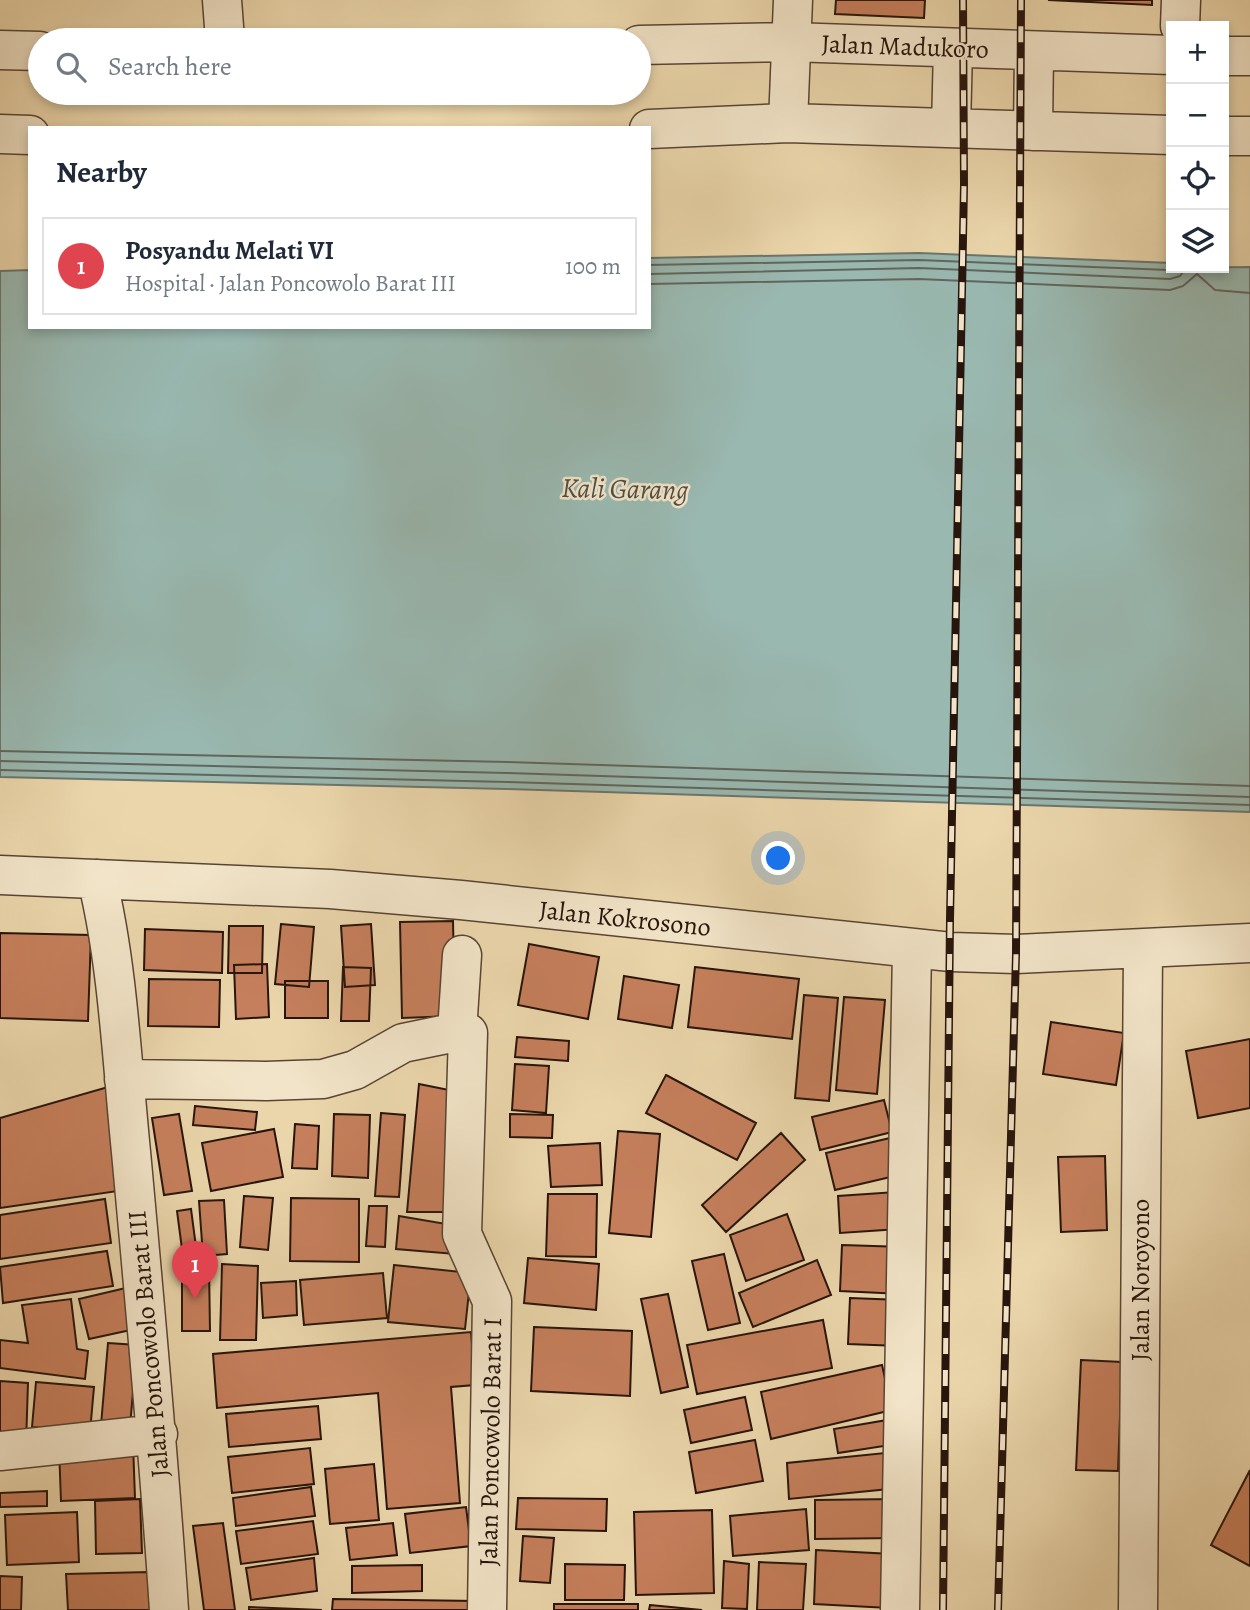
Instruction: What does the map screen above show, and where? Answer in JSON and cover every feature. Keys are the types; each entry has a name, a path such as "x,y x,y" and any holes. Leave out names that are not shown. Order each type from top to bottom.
{"street":[{"path":"222,0 224,28"},
{"path":"789,123 793,0"},
{"path":"1180,21 1181,0"},
{"name":"Jalan Madukoro","path":"651,46 791,42 1166,55"},
{"path":"951,128 953,48"},
{"path":"0,50 28,51"},
{"path":"1033,131 1034,51"},
{"path":"1229,56 1250,56"},
{"path":"651,129 789,123 1166,135"},
{"path":"0,134 28,135"},
{"path":"1229,136 1250,136"},
{"name":"Jalan Kokrosono","path":"0,876 330,889 461,900 912,948 1016,954 1250,943"},
{"name":"Jalan Poncowolo Barat III","path":"97,879 104,909 124,1079 158,1434 169,1610"},
{"path":"900,1610 912,948"},
{"name":"Jalan Noroyono","path":"1138,1610 1143,950"},
{"name":"Jalan Poncowolo Barat I","path":"462,955 457,1032 468,1033 462,1234 492,1301 487,1610"},
{"path":"124,1079 323,1079 355,1070 403,1043 457,1032"},
{"path":"0,1451 158,1434"}],"water":[{"name":"Kali Garang","path":"919,253 1166,263 1166,273 1229,273 1229,267 1250,267 1250,812 506,789 0,777 0,271 28,270 28,329 651,329 651,258"}],"building":[{"path":"836,0 925,0 924,18 835,14"},
{"path":"1048,0 1152,0 1152,5"},
{"path":"453,921 455,1016 402,1018 400,922"},
{"path":"281,924 314,927 309,987 275,984"},
{"path":"371,924 375,985 345,987 341,926"},
{"path":"229,926 263,926 262,973 228,973"},
{"path":"145,929 223,932 222,973 144,970"},
{"path":"0,933 91,935 88,1021 0,1018"},
{"path":"529,944 599,957 588,1019 518,1005"},
{"path":"267,964 269,1017 236,1019 234,965"},
{"path":"343,967 371,968 369,1021 341,1021"},
{"path":"695,967 799,979 792,1039 688,1027"},
{"path":"624,976 679,985 672,1028 618,1019"},
{"path":"149,979 220,980 219,1027 148,1026"},
{"path":"285,981 328,981 328,1018 285,1018"},
{"path":"804,995 838,998 829,1101 795,1098"},
{"path":"844,997 885,1000 877,1094 836,1090"},
{"path":"1051,1022 1124,1033 1116,1085 1043,1074"},
{"path":"517,1037 569,1041 568,1061 515,1057"},
{"path":"1250,1039 1250,1108 1198,1118 1186,1051"},
{"path":"515,1064 549,1066 546,1113 512,1110"},
{"path":"666,1075 756,1123 737,1160 646,1113"},
{"path":"419,1084 459,1092 452,1212 407,1212"},
{"path":"108,1087 125,1190 0,1208 0,1118"},
{"path":"884,1100 892,1132 820,1150 812,1117"},
{"path":"195,1106 257,1112 255,1130 193,1125"},
{"path":"381,1113 405,1115 399,1197 375,1196"},
{"path":"179,1114 192,1191 164,1195 152,1118"},
{"path":"334,1114 370,1115 368,1178 332,1176"},
{"path":"510,1114 553,1115 552,1138 510,1137"},
{"path":"295,1124 319,1126 317,1169 292,1168"},
{"path":"274,1129 283,1177 211,1191 202,1143"},
{"path":"618,1131 660,1134 651,1237 609,1233"},
{"path":"781,1133 805,1160 726,1232 702,1205"},
{"path":"890,1138 899,1175 835,1190 826,1153"},
{"path":"600,1143 602,1185 551,1187 548,1146"},
{"path":"1105,1156 1107,1230 1061,1232 1058,1157"},
{"path":"896,1192 899,1229 840,1233 838,1196"},
{"path":"548,1194 597,1194 596,1257 546,1256"},
{"path":"244,1196 273,1198 268,1250 240,1247"},
{"path":"291,1198 359,1199 359,1262 290,1261"},
{"path":"105,1199 111,1243 0,1259 0,1215"},
{"path":"224,1200 227,1254 203,1256 199,1201"},
{"path":"369,1206 387,1206 385,1247 366,1246"},
{"path":"191,1209 196,1247 182,1249 177,1211"},
{"path":"787,1214 804,1260 746,1281 730,1235"},
{"path":"399,1216 458,1226 455,1254 396,1249"},
{"path":"842,1245 904,1247 902,1294 840,1291"},
{"path":"107,1251 113,1286 3,1303 0,1267"},
{"path":"724,1254 740,1323 708,1330 692,1261"},
{"path":"528,1258 599,1264 596,1310 524,1303"},
{"path":"817,1260 831,1295 753,1327 739,1293"},
{"path":"222,1264 258,1266 256,1340 220,1340"},
{"path":"394,1265 471,1273 465,1329 388,1322"},
{"path":"209,1266 210,1331 182,1331 182,1267"},
{"path":"383,1273 387,1318 304,1325 300,1280"},
{"path":"296,1281 297,1315 263,1318 261,1283"},
{"path":"130,1287 140,1328 89,1339 79,1299"},
{"path":"668,1294 688,1387 661,1393 641,1299"},
{"path":"850,1298 901,1300 899,1346 848,1344"},
{"path":"71,1299 77,1349 88,1351 85,1379 0,1368 0,1340 28,1343 22,1305"},
{"path":"823,1320 832,1368 697,1394 687,1345"},
{"path":"534,1327 632,1331 630,1396 531,1391"},
{"path":"471,1332 475,1385 451,1387 460,1503 387,1509 378,1393 217,1408 213,1354"},
{"path":"108,1343 137,1345 130,1427 101,1425"},
{"path":"1081,1360 1122,1362 1118,1471 1076,1470"},
{"path":"882,1365 892,1410 771,1439 761,1392"},
{"path":"0,1381 28,1383 26,1444 0,1443"},
{"path":"36,1382 94,1387 90,1432 32,1427"},
{"path":"745,1397 752,1430 691,1443 684,1410"},
{"path":"318,1406 321,1439 229,1447 226,1414"},
{"path":"893,1419 897,1444 838,1453 834,1429"},
{"path":"755,1440 763,1481 696,1493 689,1452"},
{"path":"133,1444 135,1498 61,1501 59,1448"},
{"path":"310,1448 314,1484 232,1493 228,1457"},
{"path":"895,1452 899,1488 789,1499 787,1463"},
{"path":"374,1464 379,1520 330,1524 325,1469"},
{"path":"1250,1470 1250,1566 1211,1545"},
{"path":"311,1487 315,1516 236,1526 233,1498"},
{"path":"47,1491 47,1506 0,1507 0,1493"},
{"path":"518,1498 607,1499 606,1531 516,1529"},
{"path":"140,1499 142,1553 96,1554 95,1501"},
{"path":"895,1499 895,1538 815,1539 815,1500"},
{"path":"466,1507 471,1546 410,1553 405,1514"},
{"path":"806,1509 809,1550 733,1556 730,1516"},
{"path":"712,1510 714,1593 636,1595 634,1512"},
{"path":"77,1512 79,1562 7,1565 5,1515"},
{"path":"313,1521 318,1554 241,1564 236,1531"},
{"path":"223,1523 235,1610 204,1610 193,1526"},
{"path":"393,1523 397,1555 350,1560 346,1528"},
{"path":"523,1536 554,1538 550,1583 520,1581"},
{"path":"816,1550 892,1554 889,1608 814,1604"},
{"path":"314,1558 317,1591 251,1600 246,1568"},
{"path":"724,1561 749,1564 747,1609 722,1608"},
{"path":"759,1562 806,1564 803,1610 757,1610"},
{"path":"565,1564 625,1565 624,1600 565,1600"},
{"path":"422,1565 422,1591 352,1593 352,1566"},
{"path":"149,1572 150,1610 68,1610 66,1574"},
{"path":"0,1576 22,1577 21,1610 0,1610"},
{"path":"333,1599 477,1601 477,1610 332,1610"},
{"path":"554,1604 638,1604 638,1610 554,1610"},
{"path":"650,1605 702,1610 649,1610"},
{"path":"249,1607 322,1610 249,1610"}],"railway":[{"path":"943,1610 950,919 964,185 963,0"},
{"path":"998,1610 1016,954 1021,0"}],"place":[{"name":"Posyandu Melati VI","path":"195,1299"}]}
